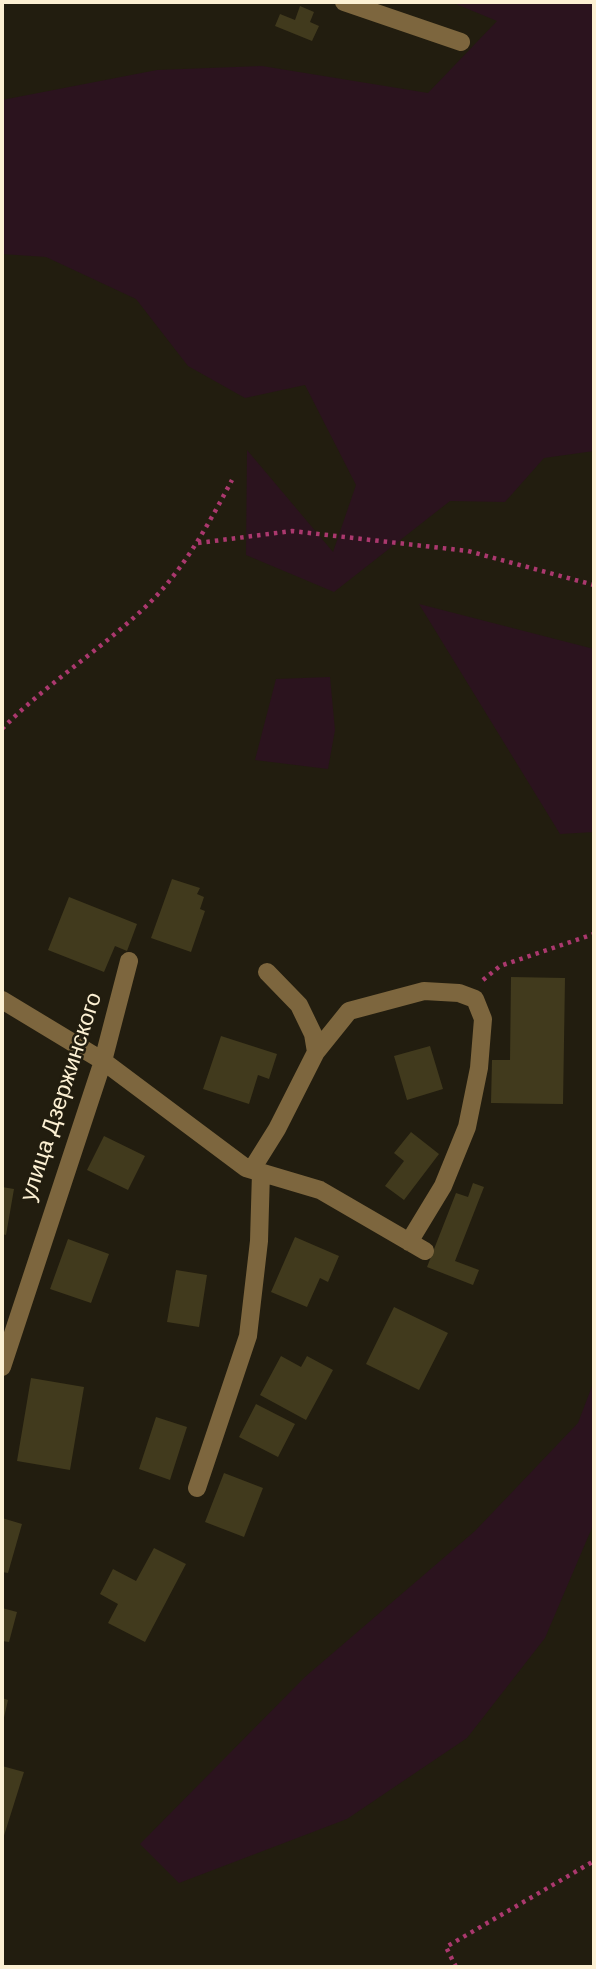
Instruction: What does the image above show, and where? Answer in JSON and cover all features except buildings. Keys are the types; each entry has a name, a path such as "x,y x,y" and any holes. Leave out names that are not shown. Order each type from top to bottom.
{"street":[{"path":"344,2 461,42"},
{"name":"улица Дзержинского","path":"2,1367 103,1061 129,961"},
{"path":"267,972 299,1005 313,1034 316,1052"},
{"path":"197,1488 247,1335 259,1241 257,1171 316,1052 349,1011 424,991 465,996 475,999 483,1019 479,1068 467,1127 443,1186 409,1242"},
{"path":"2,1000 103,1061 257,1171 320,1190 425,1251"}],"path":[{"path":"2,729 31,699 142,610 198,543 232,480"},
{"path":"198,543 292,530 468,551 594,585"},
{"path":"465,996 500,966 594,934"},
{"path":"456,1967 446,1947 594,1861"}],"shaded area":[{"path":"451,2 594,2 594,451 544,458 505,502 450,501 334,592 246,555 247,450 333,552 356,485 305,385 245,398 188,366 136,299 46,257 2,254 2,100 157,70 262,66 428,93 497,21"},
{"path":"419,604 594,649 594,832 560,834"},
{"path":"330,677 335,730 328,769 255,760 276,679"},
{"path":"594,1381 594,1523 545,1638 467,1738 347,1819 179,1883 140,1844 305,1677 475,1531 578,1423"}]}
